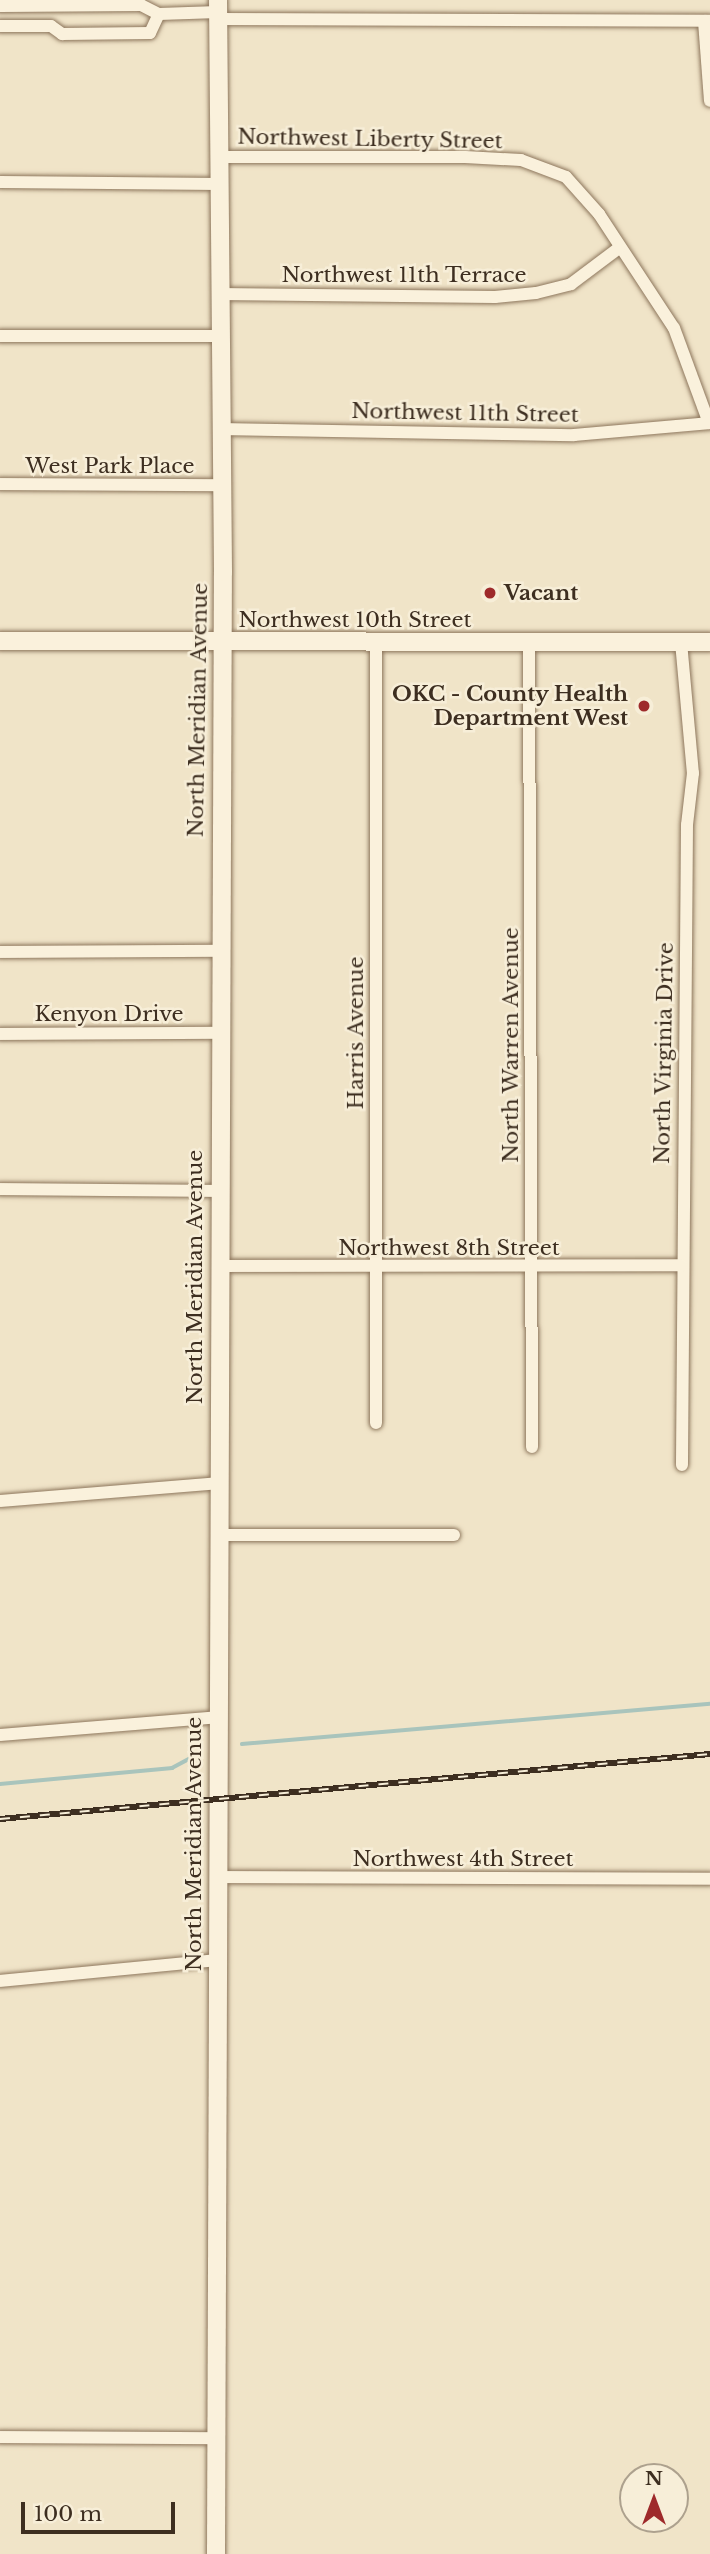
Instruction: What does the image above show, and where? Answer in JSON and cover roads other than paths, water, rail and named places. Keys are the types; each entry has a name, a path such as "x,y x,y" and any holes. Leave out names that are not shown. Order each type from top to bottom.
{"main road":[{"name":"North Meridian Avenue","path":"216,2554 217,1483 222,643 218,11"},
{"name":"Northwest 10th Street","path":"0,642 710,642"}],"street":[{"path":"0,6 141,5 159,14 218,11 707,21 710,101"},
{"path":"0,26 51,26 62,34 150,33 159,14"},
{"name":"Northwest Liberty Street","path":"219,157 521,160 566,177 599,214 619,248"},
{"path":"0,182 219,184"},
{"path":"619,248 674,327 710,423"},
{"name":"Northwest 11th Terrace","path":"218,294 536,293 571,284 619,248"},
{"path":"0,336 219,336"},
{"name":"Northwest 11th Street","path":"219,429 574,435 710,423"},
{"name":"West Park Place","path":"0,484 220,485"},
{"name":"Harris Avenue","path":"376,642 376,1423"},
{"name":"North Virginia Drive","path":"681,642 693,773 687,818 681,1265 682,1465"},
{"name":"North Warren Avenue","path":"529,643 532,1447"},
{"path":"0,952 219,951"},
{"name":"Kenyon Drive","path":"0,1034 219,1033"},
{"path":"0,1189 218,1191"},
{"name":"Northwest 8th Street","path":"218,1266 531,1268 681,1265"},
{"path":"0,1501 217,1483"},
{"path":"217,1535 454,1535"},
{"path":"0,1734 217,1717"},
{"name":"Northwest 4th Street","path":"216,1877 710,1879"},
{"path":"0,1981 217,1960"},
{"path":"0,2437 216,2438"}],"waterway":[{"path":"242,1744 710,1704"},
{"path":"0,1784 172,1768 191,1758"}],"railway":[{"path":"0,1819 710,1754"}],"place":[{"name":"Vacant","path":"490,593"},
{"name":"OKC - County Health Department West","path":"644,706"}]}
